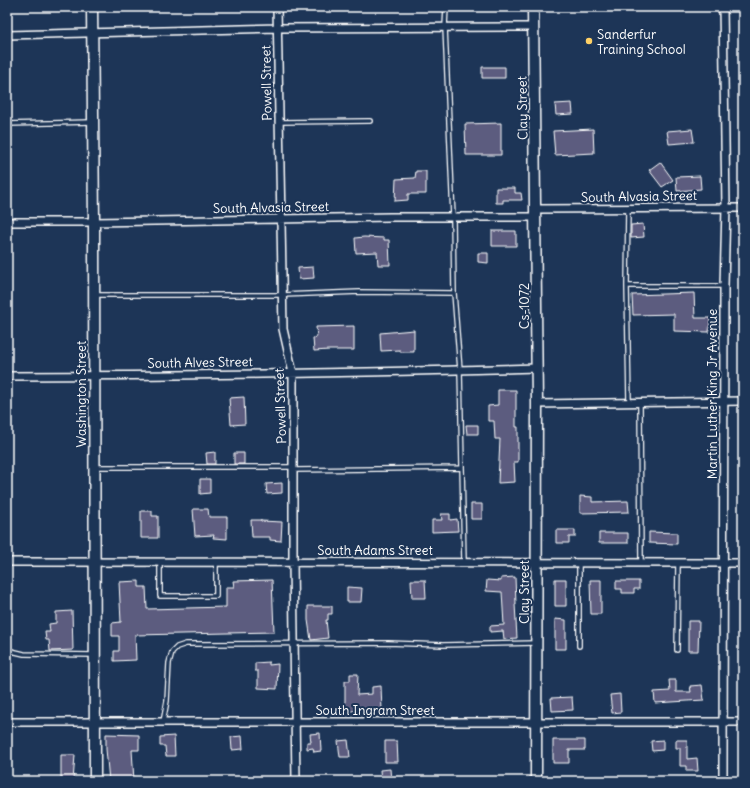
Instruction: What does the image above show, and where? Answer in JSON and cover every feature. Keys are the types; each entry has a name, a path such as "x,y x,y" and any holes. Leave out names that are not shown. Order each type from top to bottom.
{"street":[{"name":"Washington Street","path":"92,7 95,781"},
{"name":"Powell Street","path":"277,7 283,329 293,373 293,562 296,781"},
{"name":"Clay Street","path":"533,7 536,213"},
{"name":"Martin Luther King Jr Avenue","path":"723,7 726,207 724,286 723,781"},
{"path":"7,35 278,28 534,27"},
{"name":"South Alvasia Street","path":"7,222 453,217 628,208 743,208"},
{"name":"Cs-1072","path":"536,213 537,404"},
{"name":"South Alves Street","path":"7,376 293,373 537,368"},
{"path":"537,404 743,401"},
{"name":"Clay Street","path":"536,781 537,404"},
{"name":"South Adams Street","path":"7,562 743,562"},
{"name":"South Ingram Street","path":"7,722 743,722"}],"lane":[{"path":"446,7 445,27 453,217 454,293 460,370 464,562"},
{"path":"279,122 370,121"},
{"path":"7,124 93,122"},
{"path":"628,208 627,286 629,402"},
{"path":"627,286 724,286"},
{"path":"94,295 282,295 360,292 454,293"},
{"path":"640,402 641,562"},
{"path":"94,467 294,469 462,468"},
{"path":"160,562 160,596 216,596 216,562"},
{"path":"579,562 579,646"},
{"path":"678,562 678,650"},
{"path":"163,722 167,701 169,663 172,652 177,647 186,644 388,643 443,645 536,643"},
{"path":"7,650 24,654 95,656"}],"building":[{"path":"482,67 505,67 505,78 482,78"},
{"path":"572,103 573,114 556,115 555,104"},
{"path":"501,123 501,155 466,155 465,124"},
{"path":"593,129 594,153 555,155 553,131"},
{"path":"692,129 694,142 669,144 667,131"},
{"path":"660,162 673,180 662,187 649,170"},
{"path":"416,171 426,171 426,194 408,194 408,200 395,201 396,179 415,178"},
{"path":"700,176 701,189 677,191 676,177"},
{"path":"496,188 515,188 515,193 521,193 522,200 503,200 503,203 496,203"},
{"path":"643,224 644,237 631,238 631,225"},
{"path":"492,231 516,231 516,246 492,246"},
{"path":"355,238 384,238 384,240 389,240 390,265 378,265 377,252 356,253"},
{"path":"478,253 488,253 488,263 478,262"},
{"path":"313,267 314,278 299,279 298,268"},
{"path":"694,293 695,318 710,318 709,332 674,331 674,314 633,315 632,295"},
{"path":"354,326 354,350 314,351 313,338 317,337 316,327"},
{"path":"414,330 414,352 400,352 400,350 381,351 380,333"},
{"path":"498,390 516,390 518,462 514,462 515,482 498,483 500,439 495,439 494,421 488,421 488,406 498,405"},
{"path":"244,397 245,424 231,425 229,398"},
{"path":"466,425 478,425 478,434 467,434"},
{"path":"215,452 215,464 207,464 206,453"},
{"path":"234,453 244,453 244,464 234,464"},
{"path":"200,479 210,479 210,493 200,494"},
{"path":"282,483 282,493 267,494 266,484"},
{"path":"580,496 592,497 592,502 628,501 629,512 580,513"},
{"path":"471,504 482,504 482,519 471,519"},
{"path":"193,509 208,509 209,517 227,517 227,539 213,538 214,535 195,536"},
{"path":"141,511 152,511 152,516 158,516 158,538 141,538"},
{"path":"441,514 450,514 450,520 457,519 458,531 432,532 432,520 442,520"},
{"path":"251,520 282,522 281,541 270,540 270,537 252,537"},
{"path":"556,530 575,530 575,537 569,537 569,543 556,543"},
{"path":"649,532 677,533 677,544 649,543"},
{"path":"599,533 628,533 628,543 599,543"},
{"path":"515,577 517,638 504,639 503,631 490,632 490,626 504,625 502,592 486,591 487,580 501,581 501,578"},
{"path":"555,579 566,579 566,606 555,606"},
{"path":"272,580 274,632 135,635 136,660 114,661 114,651 119,651 119,636 112,636 112,623 121,622 119,582 139,581 139,587 146,587 147,609 226,607 226,587 234,587 233,581"},
{"path":"411,580 425,580 426,598 412,598"},
{"path":"590,580 601,580 601,614 591,614"},
{"path":"616,581 639,581 639,589 634,589 634,593 622,593 622,589 616,589"},
{"path":"347,587 362,588 361,602 347,602"},
{"path":"308,606 332,606 332,614 328,614 328,620 326,620 328,638 311,640 308,620"},
{"path":"72,611 73,650 50,651 49,640 46,640 45,632 50,632 49,624 56,623 56,612"},
{"path":"555,619 566,620 566,649 555,649"},
{"path":"688,621 699,621 698,651 688,651"},
{"path":"269,662 269,665 278,664 277,689 258,688 258,671 255,671 255,663"},
{"path":"350,674 358,674 357,695 372,694 372,687 381,686 382,711 345,711 345,681 350,681"},
{"path":"669,680 676,680 676,692 691,692 690,686 702,685 704,700 655,703 654,692 670,691"},
{"path":"620,694 621,712 612,713 610,695"},
{"path":"572,697 573,710 552,711 551,698"},
{"path":"320,733 321,751 314,752 313,748 307,749 307,742 311,742 310,734"},
{"path":"106,734 139,735 139,750 132,750 134,781 109,781"},
{"path":"174,736 175,756 166,756 165,746 160,746 160,737"},
{"path":"242,736 243,749 232,750 231,737"},
{"path":"348,740 350,757 340,757 338,741"},
{"path":"553,740 585,740 585,750 569,750 569,763 553,763"},
{"path":"663,740 663,750 652,751 651,741"},
{"path":"676,740 687,740 687,759 697,758 698,771 686,771 686,766 680,766 680,748 676,748"},
{"path":"385,741 397,741 398,762 385,762"},
{"path":"61,755 75,755 73,781 61,781"},
{"path":"390,769 391,781 381,781 380,770"}],"place":[{"name":"Sanderfur Training School","path":"589,41"}]}
